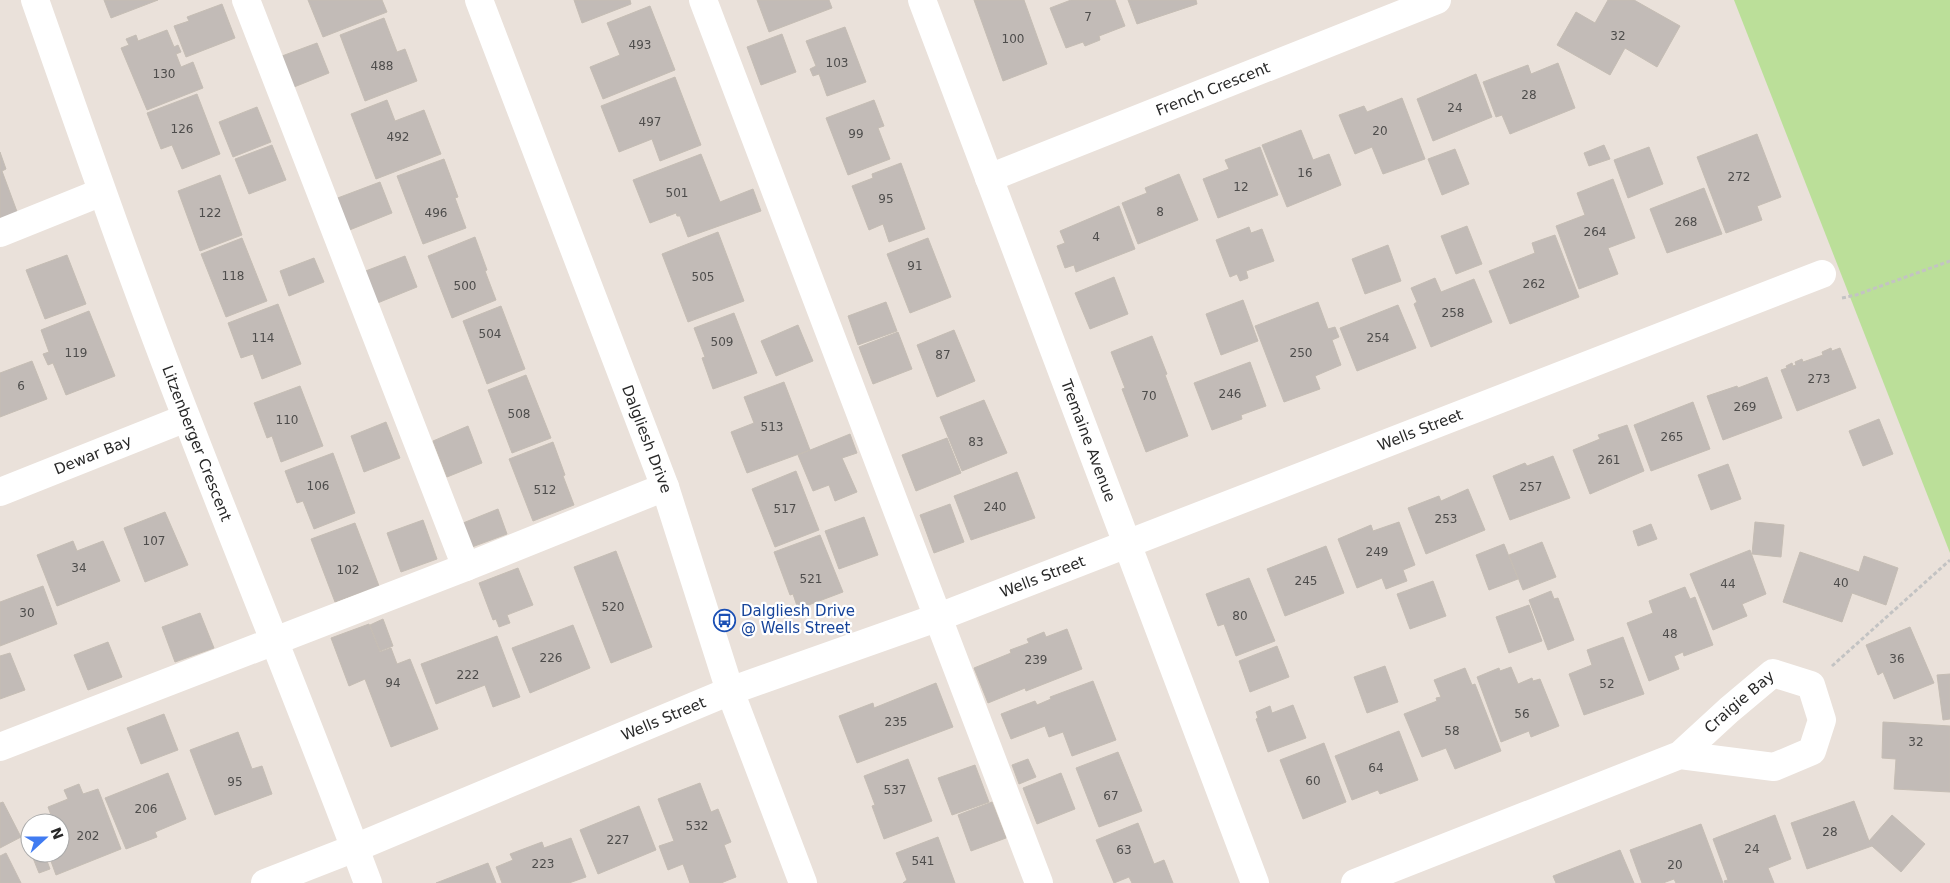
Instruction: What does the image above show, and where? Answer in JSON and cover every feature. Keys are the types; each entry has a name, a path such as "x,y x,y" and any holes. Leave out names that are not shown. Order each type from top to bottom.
{"street":[{"name":"Litzenberger Crescent","path":"35,0 102,192 186,418 276,641 368,883"},
{"path":"246,0 466,567"},
{"name":"Dalgliesh Drive","path":"479,0 665,487 730,691 803,883"},
{"path":"703,0 1039,883"},
{"name":"Tremaine Avenue","path":"922,0 1255,883"},
{"name":"French Crescent","path":"989,178 1437,0"},
{"path":"0,233 102,192"},
{"name":"Wells Street","path":"264,883 355,848 730,691 938,617 1822,274"},
{"name":"Dewar Bay","path":"0,492 186,418"},
{"path":"0,747 466,567 665,487"},
{"name":"Craigie Bay","path":"1355,883 1680,756 1729,710 1773,673 1811,685 1822,720 1812,751 1774,767 1680,756"}],"path":[{"path":"1822,274 1840,298 1856,295 1950,261"},
{"path":"1811,685 1950,560"}],"green space":[{"path":"1734,0 1950,0 1950,553"}],"building":[{"path":"104,0 158,0 111,18"},
{"path":"308,0 382,0 387,12 323,37"},
{"path":"574,0 630,0 631,4 582,23"},
{"path":"757,0 829,0 832,8 769,32"},
{"path":"974,0 1024,0 1047,64 1003,81"},
{"path":"1071,0 1115,0 1125,26 1099,36 1100,40 1085,46 1083,42 1066,48 1050,8"},
{"path":"1128,0 1196,0 1197,4 1137,24"},
{"path":"1608,0 1634,0 1680,26 1657,67 1625,48 1610,75 1557,45 1576,12 1595,23"},
{"path":"222,4 235,38 186,57 174,26 189,21 187,17"},
{"path":"650,6 675,70 603,99 590,67 620,55 607,23"},
{"path":"384,18 397,52 405,49 417,81 365,101 340,35"},
{"path":"845,27 866,82 827,96 819,74 813,76 810,69 816,66 806,41"},
{"path":"167,30 174,47 178,45 181,52 176,54 181,67 193,62 203,88 147,110 121,48 129,45 126,39 136,35 138,41"},
{"path":"782,34 796,72 761,85 747,47"},
{"path":"317,43 329,73 294,87 282,56"},
{"path":"1558,63 1575,108 1510,134 1502,115 1496,117 1483,82 1528,65 1531,74"},
{"path":"1476,74 1492,117 1433,141 1417,99"},
{"path":"675,77 701,145 660,161 652,139 619,152 601,106"},
{"path":"197,94 220,154 182,169 172,145 161,149 147,113"},
{"path":"1402,98 1425,159 1383,174 1372,147 1355,154 1339,115 1364,106 1367,112"},
{"path":"387,100 395,121 424,110 441,154 376,179 351,114"},
{"path":"874,100 884,126 878,128 890,159 848,175 826,118"},
{"path":"257,107 271,142 233,157 219,122"},
{"path":"1301,130 1313,160 1329,154 1341,185 1287,207 1262,145"},
{"path":"1757,134 1781,197 1757,206 1762,220 1726,233 1697,157"},
{"path":"272,145 286,180 249,194 235,159"},
{"path":"1604,145 1610,159 1589,166 1584,153"},
{"path":"1260,147 1278,195 1218,218 1203,179 1229,169 1225,160"},
{"path":"1649,147 1663,184 1628,198 1614,160"},
{"path":"1455,149 1469,184 1442,195 1428,159"},
{"path":"0,152 6,169 2,171 19,217 0,224"},
{"path":"701,154 720,202 753,189 761,211 688,237 680,216 677,216 676,213 650,223 633,180"},
{"path":"444,159 458,197 455,198 466,228 423,244 397,176"},
{"path":"901,163 925,229 889,242 883,224 869,230 852,186 873,178 872,174"},
{"path":"1179,174 1198,220 1138,244 1122,203 1147,193 1145,188"},
{"path":"220,175 242,235 200,251 178,191"},
{"path":"1613,179 1635,238 1608,248 1618,274 1579,289 1556,226 1585,215 1577,193"},
{"path":"380,182 392,213 347,231 335,199"},
{"path":"1704,188 1722,234 1667,253 1650,209"},
{"path":"1119,206 1135,249 1076,272 1074,265 1065,268 1057,246 1065,243 1060,231"},
{"path":"1467,226 1482,264 1456,274 1441,236"},
{"path":"1249,227 1251,233 1262,229 1274,261 1246,271 1248,278 1240,281 1237,274 1230,277 1216,240"},
{"path":"718,232 744,301 688,322 662,254"},
{"path":"1555,235 1579,297 1510,324 1489,271 1535,253 1532,243"},
{"path":"475,237 496,300 452,318 428,256"},
{"path":"242,238 267,301 226,317 201,254"},
{"path":"928,238 951,297 910,313 887,254"},
{"path":"1388,245 1401,281 1365,294 1352,259"},
{"path":"67,255 86,304 45,319 26,270"},
{"path":"405,256 417,287 375,304 363,272"},
{"path":"314,258 324,282 289,296 280,271"},
{"path":"1114,277 1128,314 1090,329 1075,293"},
{"path":"1435,278 1441,292 1474,279 1492,322 1431,347 1414,304 1417,302 1411,288"},
{"path":"1243,300 1258,341 1221,355 1206,314"},
{"path":"886,302 897,331 858,345 848,316"},
{"path":"1318,302 1328,329 1335,327 1339,337 1332,340 1341,365 1315,376 1320,389 1284,402 1255,326"},
{"path":"278,304 301,364 262,379 253,354 241,358 228,323"},
{"path":"1398,305 1416,348 1357,371 1340,328"},
{"path":"501,306 525,369 487,384 463,321"},
{"path":"89,311 115,376 66,395 53,363 48,365 43,354 49,352 41,330"},
{"path":"734,313 757,373 713,389 702,358 705,357 694,328"},
{"path":"798,325 813,361 776,376 761,341"},
{"path":"954,330 975,381 937,397 917,345"},
{"path":"898,332 912,369 873,384 859,347"},
{"path":"1152,336 1188,436 1146,452 1122,389 1125,388 1111,352"},
{"path":"1831,348 1832,351 1840,348 1856,388 1797,411 1781,370 1787,368 1786,366 1792,363 1793,366 1796,365 1795,362 1802,359 1803,362 1823,355 1822,352"},
{"path":"32,361 47,399 0,417 0,373"},
{"path":"1250,362 1266,406 1241,415 1242,419 1212,430 1194,383"},
{"path":"526,375 551,438 512,453 488,390"},
{"path":"1767,377 1782,418 1723,440 1707,396 1737,386 1738,388"},
{"path":"784,382 810,450 747,473 731,432 754,423 744,397"},
{"path":"300,386 323,446 281,462 272,436 267,438 254,403"},
{"path":"984,400 1007,453 962,471 940,417"},
{"path":"1693,402 1710,449 1651,471 1634,425"},
{"path":"1879,419 1893,454 1863,466 1849,431"},
{"path":"386,422 400,458 364,472 351,436"},
{"path":"1627,425 1644,471 1590,494 1573,450 1600,439 1598,435"},
{"path":"468,426 482,463 447,477 433,441"},
{"path":"850,434 857,453 842,458 857,492 835,501 829,485 813,491 798,455"},
{"path":"947,438 961,473 916,491 902,455"},
{"path":"553,442 574,505 533,521 509,459"},
{"path":"333,453 355,513 314,529 303,501 297,503 285,471"},
{"path":"1553,456 1570,498 1510,520 1493,476 1525,463 1527,466"},
{"path":"1728,464 1741,499 1711,510 1698,475"},
{"path":"796,471 819,530 775,547 752,489"},
{"path":"1017,472 1035,518 971,540 954,496"},
{"path":"1468,489 1485,530 1426,554 1408,508 1439,496 1441,501"},
{"path":"950,504 964,542 934,553 920,515"},
{"path":"498,509 507,534 472,547 463,523"},
{"path":"165,512 188,565 145,582 124,528"},
{"path":"864,517 878,555 839,569 825,531"},
{"path":"423,520 437,559 401,572 387,533"},
{"path":"1399,522 1415,565 1403,570 1407,581 1386,589 1382,578 1357,588 1338,539 1371,525 1373,531"},
{"path":"1755,522 1784,525 1781,557 1752,554"},
{"path":"355,523 379,586 335,602 311,539"},
{"path":"1651,524 1657,539 1638,546 1633,531"},
{"path":"820,535 843,592 798,609 793,594 790,595 774,552"},
{"path":"73,541 77,551 103,541 120,581 57,606 37,555"},
{"path":"1542,542 1556,577 1523,590 1509,555"},
{"path":"1504,544 1518,579 1489,590 1476,555"},
{"path":"1326,546 1344,593 1285,616 1267,569"},
{"path":"1750,550 1766,594 1742,604 1747,616 1713,630 1690,574"},
{"path":"616,551 652,647 611,663 574,567"},
{"path":"1800,552 1859,572 1864,556 1898,568 1886,605 1852,593 1842,622 1783,602"},
{"path":"518,568 533,605 507,615 510,623 499,627 496,619 493,620 479,583"},
{"path":"1249,578 1275,641 1236,656 1224,624 1218,626 1206,594"},
{"path":"1433,581 1446,616 1410,629 1397,594"},
{"path":"43,586 57,624 0,646 0,602"},
{"path":"1685,587 1690,599 1695,597 1713,645 1684,656 1683,652 1674,656 1679,669 1649,681 1627,623 1653,613 1649,601"},
{"path":"1551,591 1554,599 1558,598 1574,640 1548,650 1529,600"},
{"path":"1529,605 1542,641 1509,653 1496,617"},
{"path":"200,613 214,648 175,662 162,627"},
{"path":"383,619 393,646 380,651 370,625"},
{"path":"369,624 380,652 391,648 397,664 410,659 438,729 391,747 365,679 349,686 331,638"},
{"path":"573,625 590,668 530,693 512,648"},
{"path":"1910,627 1934,683 1894,699 1883,672 1878,675 1866,645"},
{"path":"1067,629 1082,669 1026,691 1025,688 988,703 974,668 1011,653 1010,650 1029,643 1027,639 1044,632 1046,637"},
{"path":"497,636 520,697 493,707 485,685 436,704 421,664"},
{"path":"1623,637 1644,694 1584,715 1569,674 1592,665 1587,650"},
{"path":"108,642 122,677 88,690 74,655"},
{"path":"1277,646 1289,677 1250,692 1239,661"},
{"path":"10,653 25,690 0,699 0,656"},
{"path":"1385,666 1398,702 1367,713 1354,677"},
{"path":"1511,667 1518,684 1532,678 1533,681 1540,679 1559,726 1531,737 1529,731 1501,742 1477,677 1499,668 1500,671"},
{"path":"1465,668 1472,685 1475,684 1501,751 1455,769 1446,748 1422,757 1404,714 1437,701 1436,698 1441,697 1434,680"},
{"path":"1950,674 1950,719 1943,720 1937,675"},
{"path":"1093,681 1116,740 1072,756 1063,732 1049,737 1045,726 1011,739 1001,714 1035,701 1037,705 1051,699 1050,697"},
{"path":"936,683 953,727 857,763 839,716 873,703 874,708"},
{"path":"1293,705 1306,738 1268,752 1256,719 1258,718 1256,712 1270,706 1272,713"},
{"path":"164,714 178,750 141,764 127,728"},
{"path":"1883,722 1950,726 1950,792 1894,789 1896,759 1882,758"},
{"path":"1399,731 1418,780 1380,794 1378,790 1352,800 1335,756"},
{"path":"238,732 252,769 262,766 272,794 215,815 190,750"},
{"path":"1324,743 1346,802 1303,819 1280,760"},
{"path":"1118,752 1142,811 1099,827 1076,768"},
{"path":"908,759 932,821 884,839 872,806 875,805 864,776"},
{"path":"1028,759 1036,777 1019,784 1012,765"},
{"path":"975,765 989,802 952,815 938,778"},
{"path":"168,773 186,819 155,832 157,837 126,849 105,798"},
{"path":"1061,773 1075,809 1037,824 1023,788"},
{"path":"700,783 711,812 718,809 731,842 724,845 736,877 721,883 690,883 683,864 668,870 659,846 674,841 658,799"},
{"path":"79,784 83,794 98,789 121,849 56,875 52,863 70,863 70,813 50,813 48,807 68,799 64,790"},
{"path":"1854,801 1869,841 1892,815 1925,844 1901,872 1872,846 1807,869 1791,823"},
{"path":"3,802 20,838 0,848 0,803"},
{"path":"992,802 1006,838 971,851 958,815"},
{"path":"639,806 656,850 598,874 580,830"},
{"path":"1775,815 1791,859 1768,868 1774,883 1725,883 1724,881 1728,880 1713,839"},
{"path":"1138,823 1154,864 1164,860 1173,883 1132,883 1129,877 1114,883 1096,840"},
{"path":"1701,824 1723,883 1676,883 1674,879 1663,883 1642,883 1630,850"},
{"path":"938,837 955,883 903,883 907,880 896,853"},
{"path":"571,838 586,877 569,883 502,883 496,867 513,860 510,854 542,842 544,848"},
{"path":"1620,850 1634,883 1556,883 1553,876"},
{"path":"6,853 21,883 0,883 0,856"},
{"path":"35,863 48,863 50,869 39,873"},
{"path":"488,863 496,883 436,883"}],"place":[{"name":"Dalgliesh Drive @ Wells Street","path":"725,620"}]}
